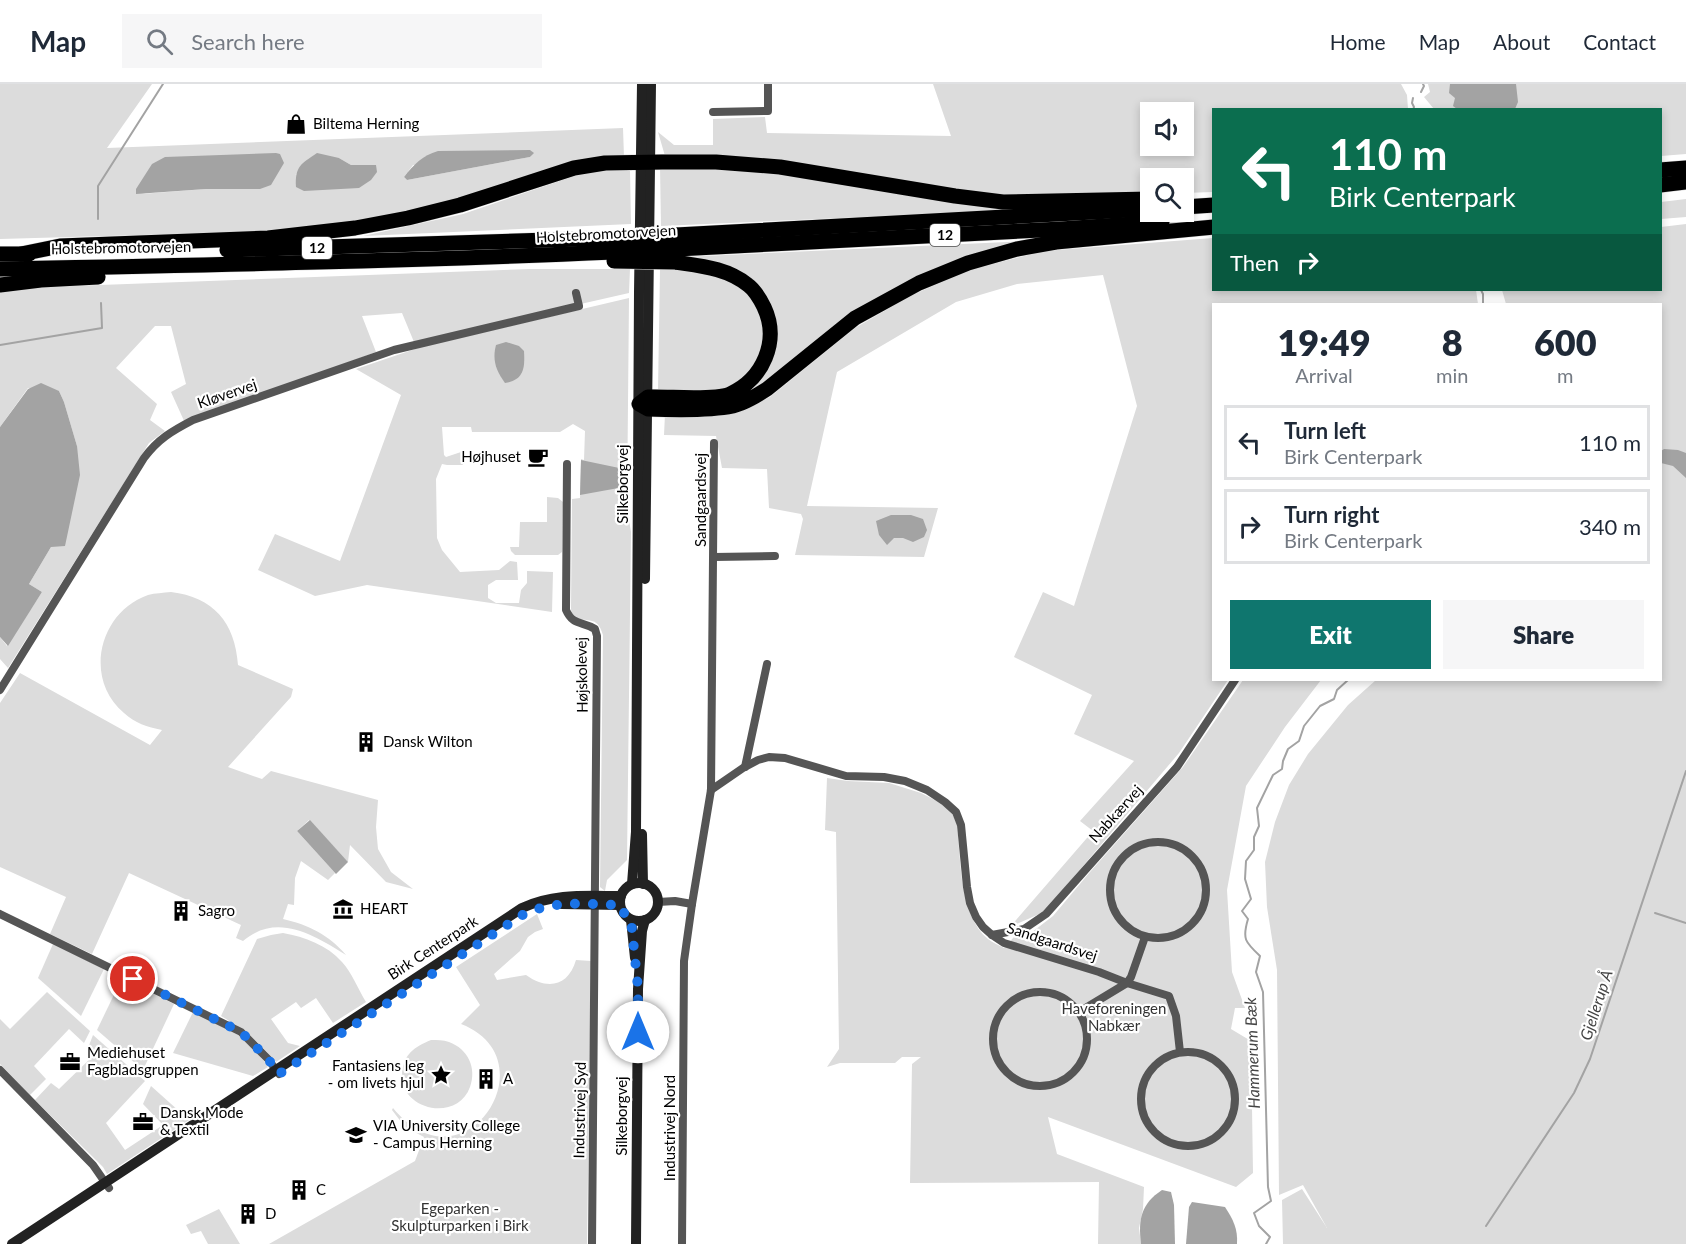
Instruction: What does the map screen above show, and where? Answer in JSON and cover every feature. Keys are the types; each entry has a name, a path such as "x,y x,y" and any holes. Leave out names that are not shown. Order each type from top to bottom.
{"highway":[{"path":"21,254 60,246 268,238 355,228 460,205 574,168 605,163 716,162 780,167 1003,202 1140,199"},
{"path":"1662,170 1686,168"},
{"path":"1662,185 1686,182"},
{"path":"1194,199 1212,198"},
{"path":"1194,206 1212,205"},
{"name":"Holstebromotorvejen","path":"676,249 1140,210"},
{"name":"Holstebromotorvejen","path":"0,254 322,248 676,249 1061,229 1212,218"},
{"path":"645,403 716,408 734,405 753,398 855,318 919,283 968,263 1017,249 1056,242 1212,227"},
{"path":"614,250 676,249 730,274 749,285 760,298 767,314 771,333 769,352 760,370 747,384 731,394 645,403"},
{"name":"Holstebromotorvejen","path":"0,269 506,257 554,262 614,250"},
{"path":"0,285 41,280 261,270 304,262"}],"main road":[{"name":"Silkeborgvej","path":"638,884 636,825 645,403 645,162 642,84"},
{"name":"Silkeborgvej","path":"645,162 651,84"},
{"path":"638,884 653,890 658,902 655,912 645,920 637,921 625,915 620,901 627,887 638,884"},
{"name":"Birk Centerpark","path":"12,1244 107,1185 374,1008 524,914 538,907 556,904 595,900 620,901"},
{"name":"Silkeborgvej","path":"631,920 638,988"},
{"name":"Silkeborgvej","path":"636,1244 638,988 642,931 645,920"},
{"name":"Birk Centerpark","path":"23,1244 107,1185"}],"street":[{"path":"713,112 768,111 768,84"},
{"name":"Kløvervej","path":"0,690 144,458 154,445 172,431 193,420 394,350 579,306 576,293"},
{"name":"Sandgaardsvej","path":"692,904 711,790 714,443"},
{"name":"Højskolevej","path":"567,464 566,610 569,619 595,629 597,636 595,900"},
{"name":"Sandgaardsvej","path":"714,557 775,556"},
{"path":"745,767 767,664"},
{"name":"Nabkærvej","path":"992,935 1024,929 1046,914 1177,767 1234,681"},
{"name":"Sandgaardsvej","path":"711,790 745,767 769,757 785,758 846,776 884,777 905,781 927,790 956,812 961,825 970,903 983,927 1004,943 1169,996 1176,1016 1180,1053"},
{"path":"1154,842 1171,843 1186,850 1197,862 1204,878 1206,895 1201,911 1191,925 1178,934 1161,938 1145,937 1129,929 1118,917 1111,902 1109,885 1114,869 1124,855 1131,850 1154,842"},
{"name":"Industrivej Syd","path":"592,1244 595,900"},
{"path":"658,902 675,901 692,904"},
{"name":"Industrivej Nord","path":"682,1244 684,961 692,904"},
{"path":"0,914 241,1032 278,1072"},
{"path":"1079,1012 1127,983 1145,937"},
{"path":"1044,992 1058,995 1070,1002 1079,1012 1086,1025 1088,1039 1086,1053 1080,1066 1070,1076 1044,1087 1030,1086 1006,1072 998,1060 994,1047 994,1032 998,1019 1006,1007 1017,998 1030,993 1044,992"},
{"path":"1180,1053 1198,1053 1213,1059 1225,1070 1233,1085 1235,1101 1231,1117 1223,1131 1210,1141 1194,1146 1178,1145 1163,1139 1151,1128 1143,1113 1141,1097 1144,1081 1153,1067 1166,1058 1180,1053"},
{"path":"0,1070 93,1165 107,1185"}],"green space":[{"path":"0,84 152,84 107,148 623,128 624,157 455,200 352,223 278,231 0,239","holes":["533,153 530,157 407,180 404,177 413,165","339,158 351,165 376,165 295,175","284,163 206,189 141,194"]},
{"path":"933,84 1401,84 1407,95 1408,108 1212,108 1212,192 1194,193 1194,168 1140,168 1140,195 1001,195 665,156 658,132 674,145 713,145 713,119 765,117 767,133 951,136"},
{"path":"1428,84 1686,84 1686,154 1662,156 1662,108 1433,108 1424,97 1430,92"},
{"path":"660,167 778,171 1044,209 661,226"},
{"path":"620,168 630,171 631,224 363,236 463,214 580,174"},
{"path":"1686,199 1686,217 1662,219 1662,202"},
{"path":"1686,224 1686,1244 1283,1244 1282,1200 1302,1189 1327,1228 1303,1185 1279,1195 1277,970 1267,907 1265,862 1275,822 1289,785 1308,754 1348,705 1375,681 1662,681 1662,303 1506,303 1502,291 1662,291 1662,227"},
{"path":"1212,238 1212,291 1476,291 1478,303 1212,303 1212,681 1227,681 1179,753 1044,912 1010,927 1093,831 1080,821 1134,761 1074,734 1092,695 1014,657 1043,592 1074,606 1137,406 1103,275 1017,284 956,302 837,372 807,506 938,508 924,557 795,555 803,519 801,514 769,508 767,469 722,468 716,436 664,435 665,414 745,409 770,397 855,328 910,296 969,270 1044,251"},
{"path":"1031,241 914,279 762,386 739,397 767,368 765,297 682,257"},
{"path":"531,269 630,269 629,293 414,342 402,313 362,316 376,352 185,423 171,392 186,384 171,326 155,326 116,368 157,404 150,420 165,431 149,443 8,668 0,659 0,637 7,646 42,592 29,584 51,547 77,446 59,391 28,388 0,427 0,292 19,288"},
{"path":"660,269 708,274 727,280 744,290 755,302 764,331 762,349 754,367 724,391 658,390"},
{"path":"629,298 627,508 631,532 627,860 607,880 605,891 600,887 603,635 598,624 572,616 571,609 572,499 580,498 581,459 584,460 585,431 573,424 560,432 472,432 471,427 442,427 444,455 446,457 464,451 463,465 442,464 436,479 437,538 442,550 460,572 499,570 510,561 517,562 518,580 496,580 488,585 488,598 496,603 519,603 521,590 527,583 527,571 553,572 552,612 367,585 315,596 258,570 275,534 340,561 401,395 356,369 421,347"},
{"path":"547,497 558,498 563,502 562,552 558,555 515,555 510,547 519,547 520,522 547,522"},
{"path":"171,592 199,599 219,614 227,624 232,636 238,665 293,689 291,697 228,767 262,779 271,771 378,800 376,827 378,849 391,872 413,889 386,882 350,845 348,862 309,820 297,831 335,873 328,880 301,861 295,878 294,905 288,904 283,919 318,932 346,955 308,934 282,927 256,932 243,941 236,938 241,925 129,873 92,954 50,934 66,897 0,867 0,703 20,673 150,745 162,730 132,719 111,699 104,683 101,665 102,648 108,631 118,616 131,604 148,595"},
{"name":"Haveforeningen Nabkær","path":"1242,681 1320,681 1285,727 1246,786 1227,890 1232,972 1245,1008 1235,1008 1231,1029 1251,1041 1253,1173 1236,1187 1048,1117 1057,1154 1144,1187 1139,1228 1141,1244 1098,1244 1099,1182 910,1183 912,1064 921,1057 902,1057 895,1063 840,1063 827,1067 839,1049 836,832 825,830 827,778 889,783 921,793 943,804 953,815 957,825 963,886 971,916 988,939 1004,948 1014,937 1027,936 1053,916 1183,767"},
{"name":"Egeparken - Skulpturparken i Birk","path":"537,914 543,929 528,937 520,951 494,974 497,980 526,975 549,984 562,981 568,976 576,960 591,961 587,1244 269,1244 415,1161 424,1137 405,1127 392,1110 393,1108 420,1131 446,1136 470,1129 488,1112 498,1089 499,1064 487,1041 461,1024 480,1005 456,967"},
{"path":"283,933 315,943 330,951 349,971 366,1002 333,1023 316,998 301,1008 296,1002 271,1019 288,1043 300,1046 276,1062 251,1036 221,1016 257,939"},
{"path":"53,944 104,969 81,1016 38,978"},
{"path":"122,978 174,1004 143,1070 97,1030"},
{"path":"47,992 90,1031 84,1043 69,1029 34,1066 46,1079 30,1095 0,1064 0,1019 10,1029"},
{"path":"193,1012 240,1036 268,1067 253,1076 173,1053"},
{"path":"93,1035 145,1081 106,1123 125,1150 163,1125 143,1104 151,1086 189,1120 107,1174 103,1167 35,1100 51,1083 59,1089 94,1055 88,1048"},
{"path":"431,1040 456,1045 466,1054 471,1066 472,1080 463,1098 453,1105 442,1108 419,1103 410,1096 404,1086 402,1073 405,1061 415,1049"},
{"path":"219,1209 240,1244 208,1244 201,1231 191,1234 186,1225"}],"shaded area":[{"path":"1450,84 1516,84 1518,102 1515,108 1456,108 1453,106 1455,98 1449,93"},
{"path":"530,150 534,153 530,157 407,180 404,177 419,161 438,151"},
{"path":"317,153 339,158 351,165 376,165 377,172 371,180 359,188 304,191 296,187 298,170 303,163"},
{"path":"280,154 284,163 271,185 260,189 206,189 136,194 136,189 152,164 165,157"},
{"path":"506,342 519,346 524,351 524,363 520,376 505,383 497,370 494,356 496,345"},
{"path":"41,383 59,391 64,402 77,446 80,475 65,546 51,547 29,584 42,592 8,646 0,637 0,427 28,389"},
{"path":"1662,450 1678,450 1686,453 1686,478 1673,466 1662,463"},
{"path":"581,460 624,469 624,487 580,495"},
{"path":"891,515 911,515 923,519 927,530 924,537 913,542 903,538 894,538 887,545 879,535 876,521"},
{"path":"310,820 348,862 336,874 297,831"},
{"path":"1162,1190 1171,1192 1174,1205 1175,1244 1141,1244 1142,1213 1149,1201"},
{"path":"1192,1202 1225,1207 1234,1224 1237,1244 1186,1244 1189,1207"}],"waterway":[{"path":"98,219 98,186 163,84"},
{"path":"1421,92 1423,84"},
{"path":"1413,98 1414,108"},
{"name":"Hammerum Bæk","path":"1482,291 1483,303"},
{"path":"0,345 102,328 101,303"},
{"name":"Hammerum Bæk","path":"1266,1244 1270,1237 1259,1226 1254,1213 1271,1201 1268,1187 1263,992 1256,972 1260,956 1246,940 1245,931 1248,919 1242,911 1251,899 1245,879 1246,861 1254,850 1254,837 1259,826 1257,808 1273,775 1282,769 1288,749 1299,741 1304,726 1320,706 1334,699 1337,690 1347,681"},
{"name":"Gjellerup Å","path":"1486,1226 1574,1093 1590,1059 1686,771"},
{"path":"1655,913 1686,923"}],"place":[{"name":"Biltema Herning","path":"296,124"},
{"name":"Højhuset","path":"538,457"},
{"name":"Dansk Wilton","path":"366,742"},
{"name":"HEART","path":"343,909"},
{"name":"Sagro","path":"181,911"},
{"name":"Mediehuset Fagbladsgruppen","path":"70,1062"},
{"name":"Fantasiens leg - om livets hjul","path":"441,1075"},
{"name":"A","path":"486,1079"},
{"name":"Dansk Mode & Textil","path":"143,1122"},
{"name":"VIA University College - Campus Herning","path":"356,1135"},
{"name":"C","path":"299,1190"},
{"name":"D","path":"248,1214"}],"route":[{"path":"133,979 241,1032 268,1059 279,1074 538,907 556,904 620,905 625,915 631,920 633,931 638,988 638,1032"}]}
